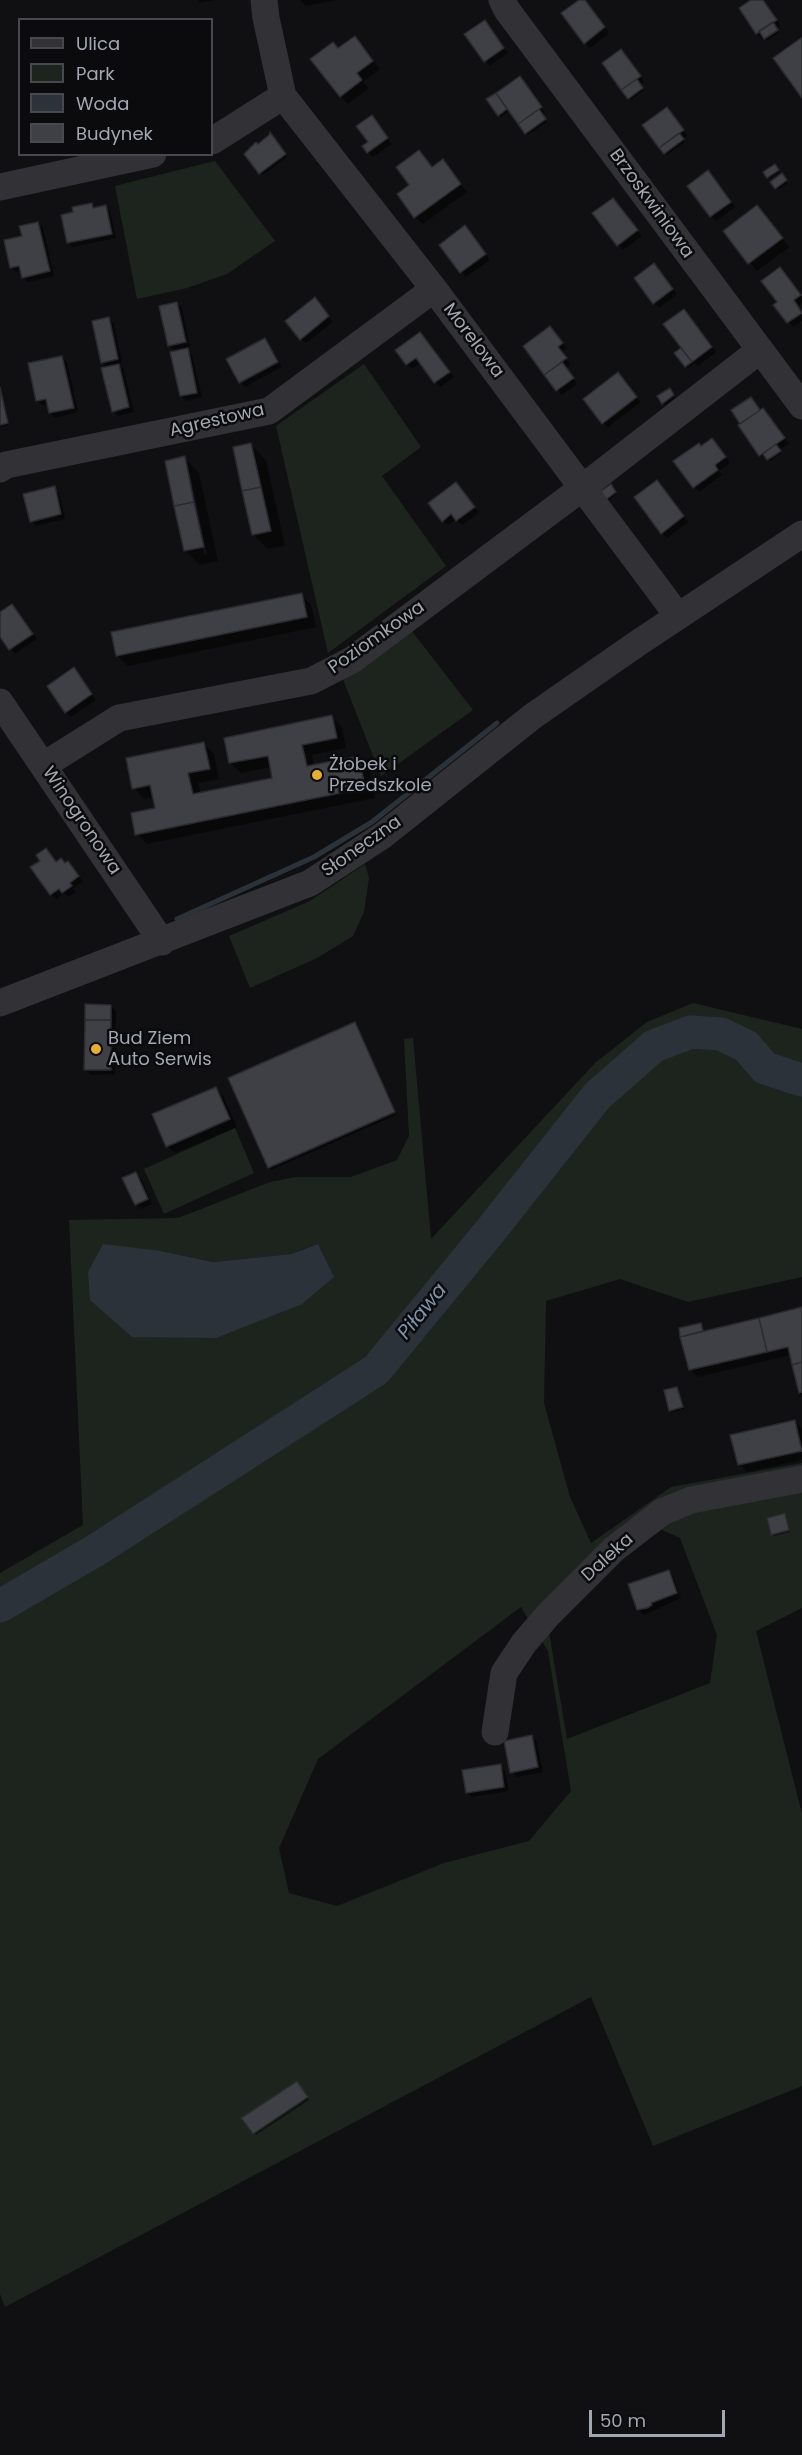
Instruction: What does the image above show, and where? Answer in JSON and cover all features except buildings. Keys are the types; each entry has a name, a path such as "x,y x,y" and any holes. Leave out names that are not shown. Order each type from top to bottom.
{"street":[{"name":"Morelowa","path":"264,0 283,96 434,289 678,616"},
{"name":"Brzoskwiniowa","path":"502,0 507,10 802,406"},
{"path":"213,140 283,96"},
{"path":"0,187 144,156"},
{"name":"Agrestowa","path":"0,469 6,465 270,411 434,289"},
{"path":"582,488 760,350"},
{"name":"Poziomkowa","path":"44,765 119,718 311,681 352,660 582,488"},
{"name":"Słoneczna","path":"0,1003 310,883 382,836 532,716 802,534"},
{"name":"Winogronowa","path":"0,702 162,942"},
{"name":"Daleka","path":"495,1732 504,1673 524,1643 542,1622 614,1549 662,1512 691,1500 802,1479"}],"green space":[{"path":"215,161 275,241 227,274 187,288 137,299 115,186"},
{"path":"364,364 421,447 382,476 446,566 328,653 276,426"},
{"path":"411,630 473,710 381,776 342,677"},
{"path":"365,864 369,878 364,912 353,936 317,958 250,988 229,936 310,901"},
{"path":"693,1003 802,1029 802,1277 688,1302 620,1279 546,1301 544,1403 570,1497 591,1543 671,1487 802,1463 802,1608 756,1631 802,1814 802,2086 653,2146 591,1997 5,2307 0,2294 0,1573 83,1525 69,1220 178,1218 270,1182 296,1177 351,1177 397,1160 409,1136 404,1039 413,1038 431,1239 595,1063 647,1022","holes":["317,1244 132,1337 161,1251 213,1262 291,1254","660,1529 680,1538 717,1635 710,1683 567,1739 549,1632 611,1567","521,1607 548,1651 571,1791 529,1841 444,1863 337,1906 289,1893 279,1848 318,1759"]},
{"path":"235,1128 254,1173 164,1214 144,1169"}],"water":[{"path":"103,1244 161,1251 213,1262 291,1254 318,1244 334,1277 302,1304 216,1338 132,1337 90,1300 88,1272"}],"waterway":[{"path":"177,919 314,857 372,822 497,723"},
{"name":"Piława","path":"0,1606 96,1550 376,1370 597,1096 654,1046 691,1032 721,1034 746,1046 765,1068 802,1080"}],"place":[{"name":"Żłobek i Przedszkole","path":"317,775"},
{"name":"Bud Ziem Auto Serwis","path":"96,1049"}]}
